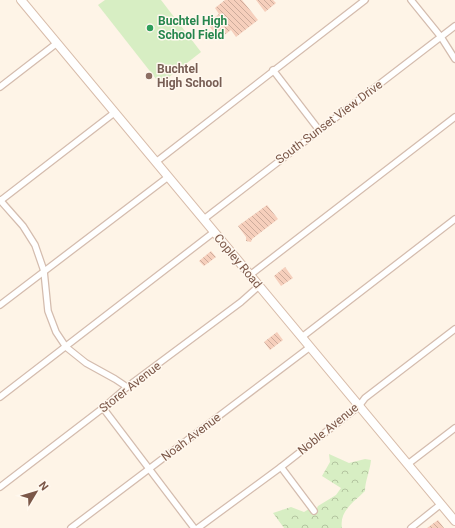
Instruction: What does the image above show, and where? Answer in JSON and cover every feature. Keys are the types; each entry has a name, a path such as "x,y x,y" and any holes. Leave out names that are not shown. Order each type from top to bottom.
{"main road":[{"name":"Copley Road","path":"21,0 455,521"}],"street":[{"path":"156,162 365,0"},
{"path":"412,0 441,37 455,59"},
{"name":"South Sunset View Drive","path":"204,219 455,26"},
{"path":"0,87 57,43"},
{"path":"273,70 319,130"},
{"path":"114,113 0,200 28,233 35,245 44,271 48,311 56,332 66,346 86,364 127,387"},
{"path":"250,275 455,116"},
{"path":"0,305 168,177"},
{"path":"302,337 455,219"},
{"path":"0,397 214,232"},
{"name":"Storer Avenue","path":"0,487 103,408 127,387 241,302 259,286"},
{"name":"Noble Avenue","path":"198,528 281,467 359,406 365,398 455,329"},
{"name":"Noah Avenue","path":"72,528 310,347"},
{"path":"103,408 194,528"},
{"path":"408,464 455,428"},
{"path":"281,467 314,511"},
{"path":"411,528 441,504"}],"green space":[{"name":"Buchtel High School Field","path":"105,0 161,0 201,52 160,84 98,5"},
{"path":"329,454 349,463 365,459 371,460 365,491 348,507 343,517 342,528 284,528 273,513 291,507 304,512 309,509 314,514 318,506 336,495 341,488 322,476 330,462"}],"building":[{"path":"225,0 242,0 258,20 236,37 231,30 219,39 207,23 219,14 215,8"},
{"path":"256,0 273,0 276,3 265,12"},
{"path":"267,205 278,219 252,239 251,242 246,241 246,237 238,226"},
{"path":"211,251 216,257 204,266 199,261"},
{"path":"285,267 293,278 281,286 274,276"},
{"path":"277,332 283,340 270,350 264,342"},
{"path":"438,520 444,528 427,528"}],"place":[{"name":"Buchtel High School Field","path":"150,28"},
{"name":"Buchtel High School","path":"149,76"}]}
